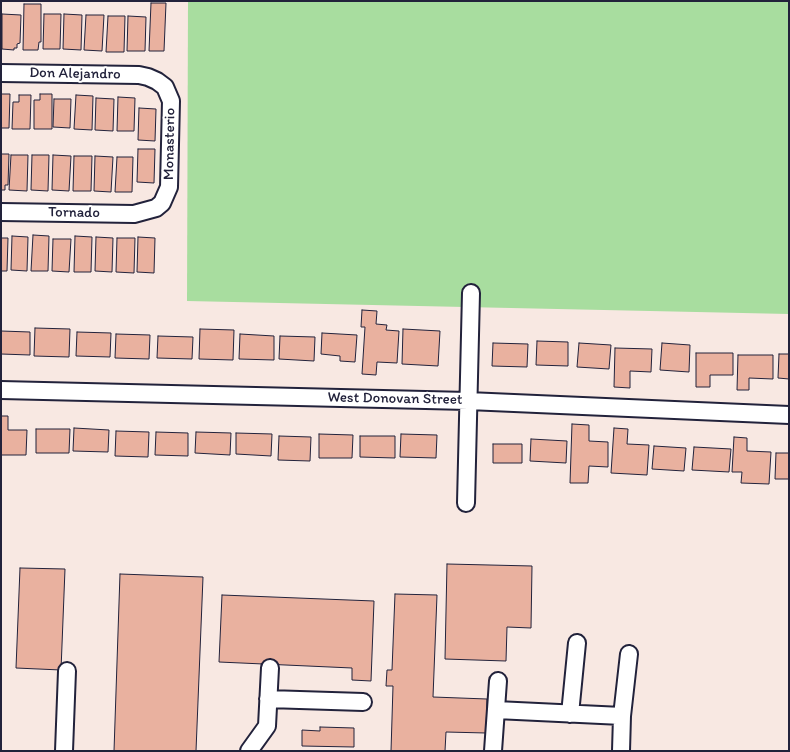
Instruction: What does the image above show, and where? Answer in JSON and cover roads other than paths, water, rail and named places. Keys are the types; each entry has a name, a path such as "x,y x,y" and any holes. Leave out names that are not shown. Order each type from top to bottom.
{"street":[{"name":"Don Alejandro","path":"1,73 148,76"},
{"name":"Monasterio","path":"147,212 162,204 169,187 171,100 165,87 148,76"},
{"name":"Tornado","path":"1,212 134,214 147,212"},
{"path":"466,503 471,293"},
{"name":"West Donovan Street","path":"1,390 468,401 789,415"},
{"path":"570,714 577,643"},
{"path":"621,751 622,716 629,654"},
{"path":"249,751 267,726 270,668"},
{"path":"64,751 67,671"},
{"path":"492,751 498,681"},
{"path":"268,700 364,702"},
{"path":"496,710 622,716"}]}
